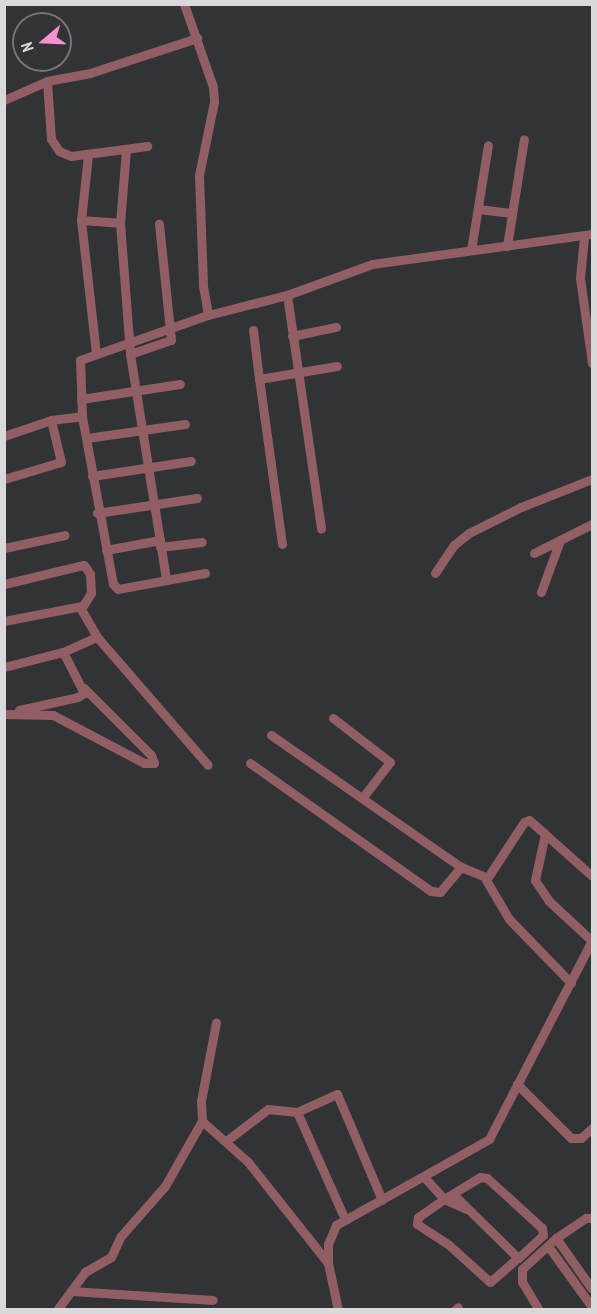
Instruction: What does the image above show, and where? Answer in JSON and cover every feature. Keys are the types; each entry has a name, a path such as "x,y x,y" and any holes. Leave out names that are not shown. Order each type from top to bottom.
{"street":[{"path":"184,4 209,70 214,102 199,175 203,286 208,315"},
{"path":"4,100 47,81 90,74 197,38"},
{"path":"47,81 54,147 71,156 147,146"},
{"path":"507,246 510,213 524,139"},
{"path":"471,250 488,145"},
{"path":"126,148 120,223 130,349 166,580"},
{"path":"88,155 81,220 96,354"},
{"path":"478,209 510,213"},
{"path":"81,220 120,223"},
{"path":"159,224 171,328 170,342 96,354 80,360 82,416 97,513 115,588 205,573"},
{"path":"171,328 208,315 287,295 372,264 588,236 580,287 592,363"},
{"path":"287,295 321,530"},
{"path":"292,336 336,327"},
{"path":"253,330 282,544"},
{"path":"259,379 337,366"},
{"path":"81,399 180,384"},
{"path":"4,436 51,420 82,416"},
{"path":"4,479 61,462 51,420"},
{"path":"87,438 141,428 185,424"},
{"path":"92,476 191,462"},
{"path":"435,573 454,545 469,533 521,507 592,479"},
{"path":"97,513 197,498"},
{"path":"534,553 592,524"},
{"path":"4,548 65,535"},
{"path":"541,592 560,540"},
{"path":"106,550 160,543 202,542"},
{"path":"4,584 84,565 90,574 91,593 81,606 4,621"},
{"path":"81,606 97,638 208,765"},
{"path":"4,667 63,652 97,638"},
{"path":"4,713 53,715 144,764 154,763 151,755 84,688 63,652"},
{"path":"4,713 78,698 84,688"},
{"path":"333,718 390,762 363,797"},
{"path":"271,735 461,867 486,877 509,919 571,982"},
{"path":"250,763 431,891 440,892 461,867"},
{"path":"486,877 524,822 529,820 592,876"},
{"path":"338,1310 328,1263 332,1233 344,1217 425,1178 489,1139 592,940 549,901 535,880 545,834"},
{"path":"57,1310 85,1272 111,1257 121,1236 165,1186 202,1121 201,1101 216,1022"},
{"path":"517,1084 571,1138 581,1138 592,1128"},
{"path":"226,1141 268,1109 297,1112 339,1095 382,1200"},
{"path":"297,1112 344,1217"},
{"path":"202,1121 226,1141 283,1203 328,1263"},
{"path":"483,1176 542,1228 543,1235 490,1282 449,1245 422,1230 418,1217 444,1199 483,1176"},
{"path":"425,1178 444,1199 468,1209"},
{"path":"453,1194 518,1257"},
{"path":"539,1310 520,1276 522,1269 556,1238 586,1218 592,1218"},
{"path":"556,1238 592,1289"},
{"path":"548,1246 592,1307"},
{"path":"71,1291 213,1300"},
{"path":"154,1310 155,1298"},
{"path":"197,1310 199,1299"}]}
